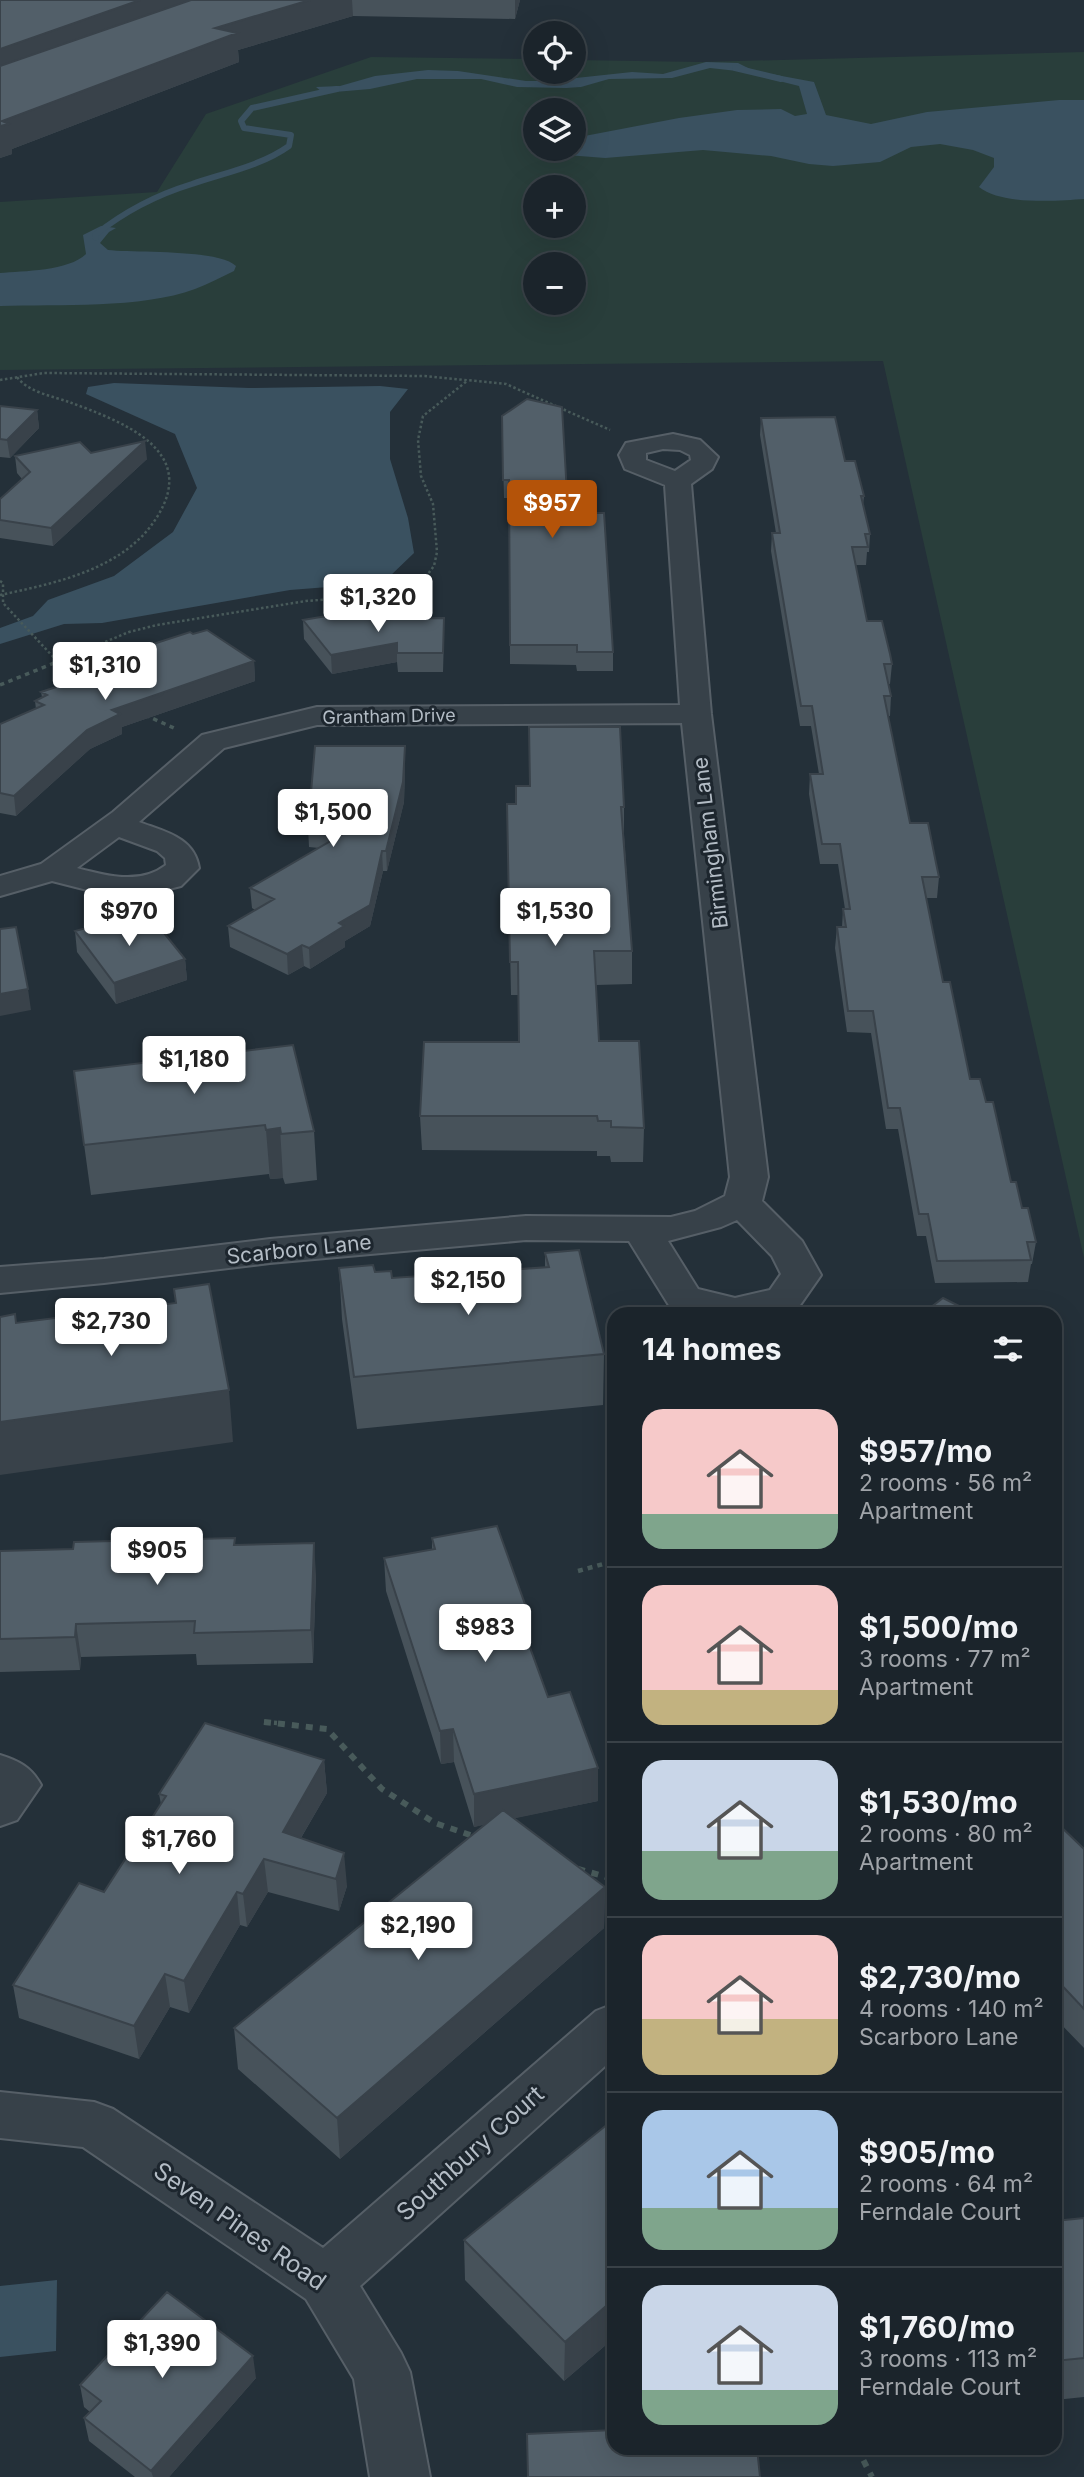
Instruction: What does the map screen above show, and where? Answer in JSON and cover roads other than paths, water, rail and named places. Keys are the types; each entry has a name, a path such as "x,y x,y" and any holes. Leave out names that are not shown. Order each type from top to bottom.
{"street":[{"name":"Birmingham Lane","path":"678,481 696,714 749,1177 742,1203"},
{"name":"Grantham Drive","path":"0,886 52,871 116,825 213,741 317,716 696,714"},
{"path":"52,871 106,886 148,887 172,879 183,869 181,855 168,844 116,825"},
{"path":"641,1229 671,1229 708,1219 742,1203 788,1250 801,1275 784,1299 751,1307"},
{"name":"Scarboro Lane","path":"0,1280 526,1228 641,1229"},
{"path":"641,1229 684,1298 719,1307"},
{"name":"Southbury Court","path":"326,2281 607,2032"},
{"name":"Seven Pines Road","path":"0,2115 93,2126 326,2281 381,2372 400,2477"}],"water":[{"path":"706,62 738,63 752,70 746,72 710,68 672,78 609,79 581,87 566,88 517,87 481,79 417,79 370,89 323,93 316,87 340,86 375,76 428,70 458,71 523,81 523,84 586,84 586,77 632,72 663,74"},
{"path":"771,74 814,82 826,115 871,124 927,112 1084,100 1084,199 1029,201 989,193 979,187 994,167 994,158 973,150 940,144 911,147 880,162 833,166 771,156 703,150 605,158 586,156 586,136 737,110 781,109 795,116 807,114 799,86 763,77"},
{"path":"101,226 116,228 100,243 108,250 195,254 227,261 236,266 234,271 195,289 150,300 0,306 0,273 57,267 78,260 86,254 83,235"},
{"path":"114,383 249,388 380,386 408,389 390,412 390,459 408,518 414,553 389,577 366,584 290,590 102,623 64,624 0,644 0,628 33,616 48,600 114,576 173,532 197,488 175,434 86,394 88,387"},
{"path":"57,2280 56,2351 0,2357 0,2286"}],"waterway":[{"path":"735,68 781,79"},
{"path":"96,238 95,235 118,218 153,199 254,164 289,146 291,135 244,128 241,121 252,108 337,89"}]}
